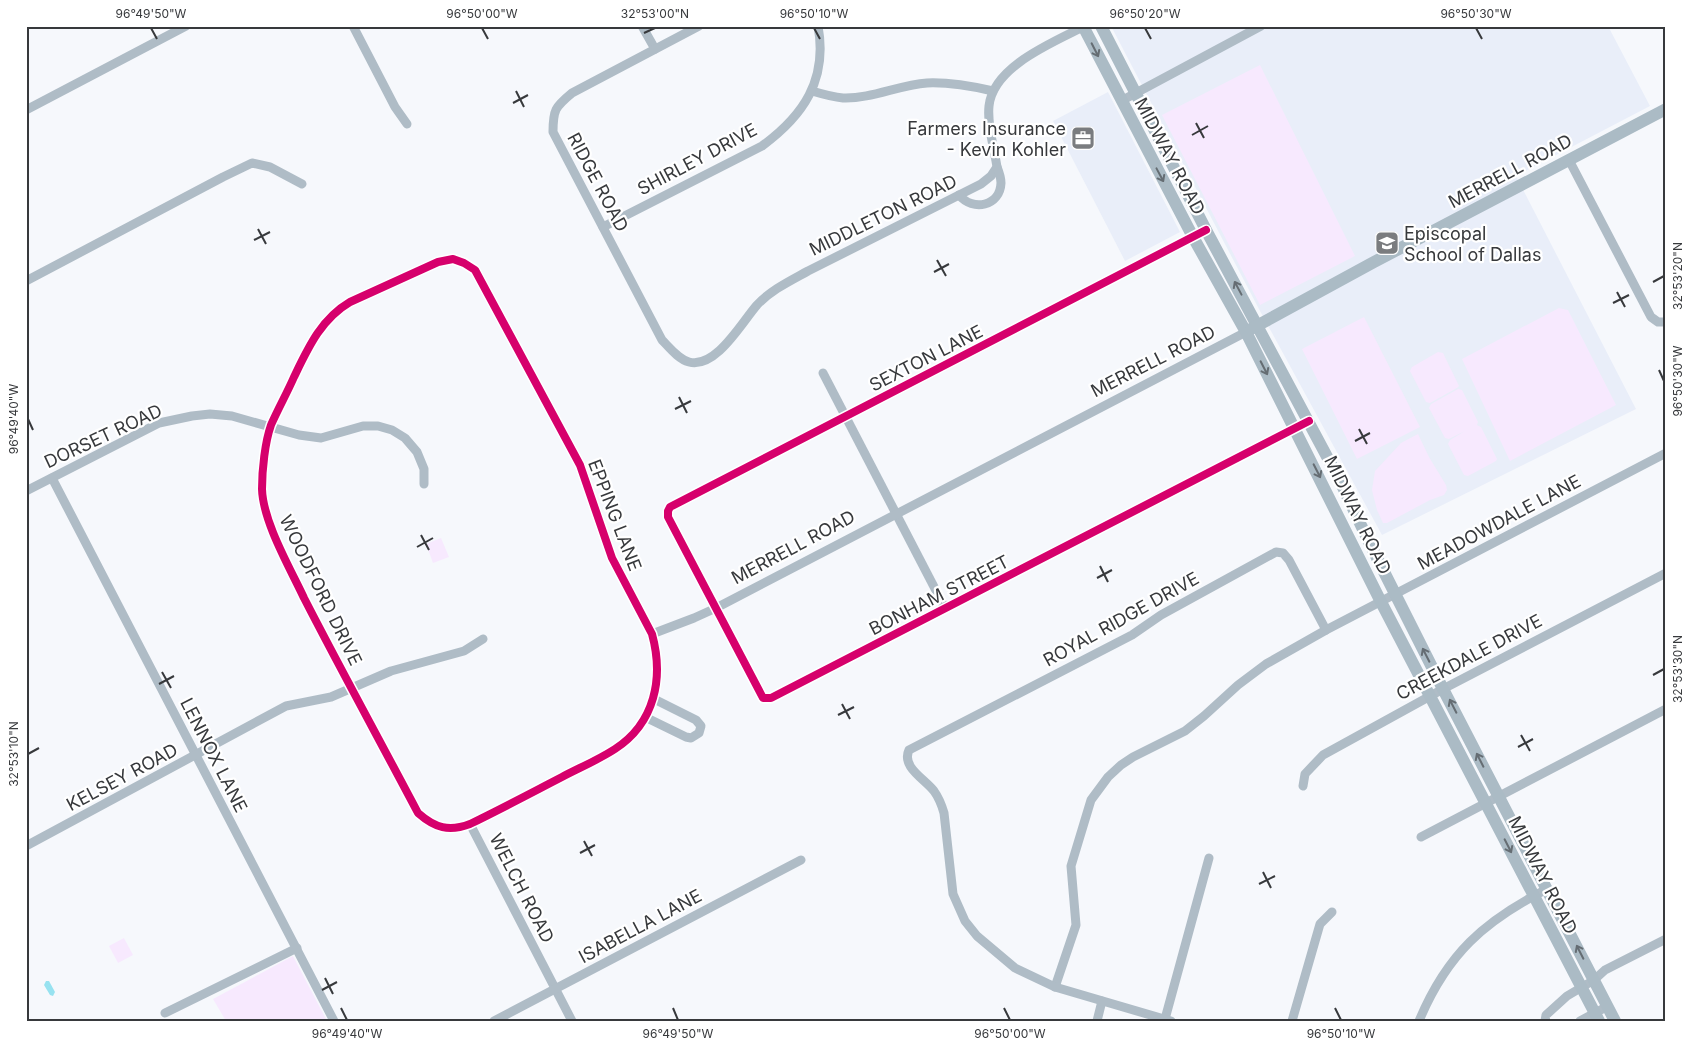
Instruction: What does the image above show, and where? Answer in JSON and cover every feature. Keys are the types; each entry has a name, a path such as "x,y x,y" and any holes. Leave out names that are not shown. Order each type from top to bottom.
{"main road":[{"name":"MIDWAY ROAD","path":"1101,26 1134,94 1340,481 1443,688 1615,1021"},
{"name":"MIDWAY ROAD","path":"1084,27 1148,153 1246,332 1430,696 1597,1017"},
{"name":"MERRELL ROAD","path":"1246,332 1665,111"},
{"path":"1148,153 1162,147"}],"street":[{"path":"26,110 186,26"},
{"path":"353,26 407,124"},
{"path":"642,26 655,49"},
{"name":"RIDGE ROAD","path":"680,357 662,340 553,132 553,115 559,103 572,93 699,26"},
{"name":"SHIRLEY DRIVE","path":"603,227 762,146 778,134 805,104 812,91 817,74 820,51 818,26"},
{"path":"1121,101 1261,26"},
{"path":"959,195 964,201 974,205 986,204 995,197 1000,188 1000,176 989,121 989,106 993,90 1004,76 1018,64 1036,52 1084,27"},
{"path":"812,91 843,98 856,97 909,85 945,83 993,90"},
{"path":"1569,160 1651,318 1662,322"},
{"path":"26,281 252,163 270,167 302,184"},
{"name":"MIDDLETON ROAD","path":"680,357 690,362 702,361 713,356 723,348 758,305 782,285 808,270 981,184 991,176 997,167"},
{"name":"SEXTON LANE","path":"668,518 670,507 1206,230"},
{"name":"WOODFORD DRIVE","path":"470,824 448,829 428,821 418,812 282,553 268,516 262,490 270,426 312,340 339,308 438,262 453,259 475,270 481,281"},
{"name":"EPPING LANE","path":"470,824 617,748 639,726 645,717 654,699 658,675 652,634 612,558 580,465 481,281"},
{"name":"MERRELL ROAD","path":"652,634 716,608 1246,332"},
{"path":"823,373 945,608"},
{"name":"DORSET ROAD","path":"26,491 159,424 192,416 210,414 232,416 299,435 321,438 363,426 378,426 392,430 405,438 417,452 424,469 424,484"},
{"name":"BONHAM STREET","path":"668,518 763,698 771,698 1308,421"},
{"name":"MEADOWDALE LANE","path":"1054,988 1076,925 1071,866 1091,800 1108,777 1133,757 1185,731 1238,684 1266,664 1326,630 1666,452"},
{"name":"LENNOX LANE","path":"52,478 334,1021"},
{"name":"ROYAL RIDGE DRIVE","path":"1054,988 1015,968 977,936 965,921 953,894 944,813 941,803 934,791 907,763 906,755 908,750 1132,636 1161,615 1276,552 1283,553 1289,560 1326,630"},
{"name":"CREEKDALE DRIVE","path":"1303,786 1305,774 1323,755 1443,688 1666,573"},
{"name":"KELSEY ROAD","path":"26,846 286,706 332,697 391,671 464,651 483,639"},
{"path":"645,717 686,738 696,737 699,734 701,726 696,720 654,699"},
{"path":"1421,837 1666,708"},
{"name":"WELCH ROAD","path":"470,824 572,1021"},
{"path":"1054,988 1168,1020 1209,858"},
{"name":"ISABELLA LANE","path":"494,1021 801,860"},
{"path":"1419,1021 1428,998 1438,982 1471,939 1507,911 1547,889"},
{"path":"1292,1021 1320,924 1332,912"},
{"path":"1544,1021 1546,1015 1566,996 1594,980 1605,970 1666,939"},
{"path":"165,1013 296,948"},
{"path":"1097,1021 1102,1002"},
{"path":"1580,1021 1597,1017 1608,1006"}],"shaded area":[{"name":"Episcopal School of Dallas","path":"1111,26 1608,26 1650,106 1516,176 1636,409 1382,535 1260,311"},
{"path":"1260,65 1355,256 1260,305 1162,115"},
{"path":"1108,92 1180,232 1125,261 1053,121"},
{"path":"1559,308 1568,310 1616,405 1510,461 1462,359"},
{"path":"1364,317 1420,427 1357,459 1302,349"},
{"path":"1438,352 1443,353 1459,386 1430,403 1426,402 1410,371 1412,367"},
{"path":"1458,389 1462,390 1478,422 1477,425 1481,427 1497,459 1468,476 1464,475 1448,444 1450,440 1465,431 1449,439 1445,438 1429,408 1431,404"},
{"path":"1418,434 1447,490 1444,495 1430,500 1387,523 1383,523 1377,510 1372,490 1375,471 1401,443"},
{"path":"441,538 449,557 433,563 426,544"},
{"path":"124,938 133,955 118,963 109,946"},
{"path":"293,956 327,1021 226,1021 213,999"}],"water":[{"path":"46,981 49,981 55,992 53,996 50,995 44,985"}],"cycle path":[{"path":"1206,230 670,507 668,517 763,698 771,698 1309,421"},
{"path":"453,259 475,270 580,465 612,558 652,634 657,667 653,698 647,713 629,738 615,749 470,824 449,828 436,825 418,813 285,559 267,516 262,489 264,456 271,425 305,355 323,326 350,302 438,262 453,259"}],"place":[{"name":"Farmers Insurance - Kevin Kohler","path":"1083,138"},
{"name":"Episcopal School of Dallas","path":"1387,243"}]}
